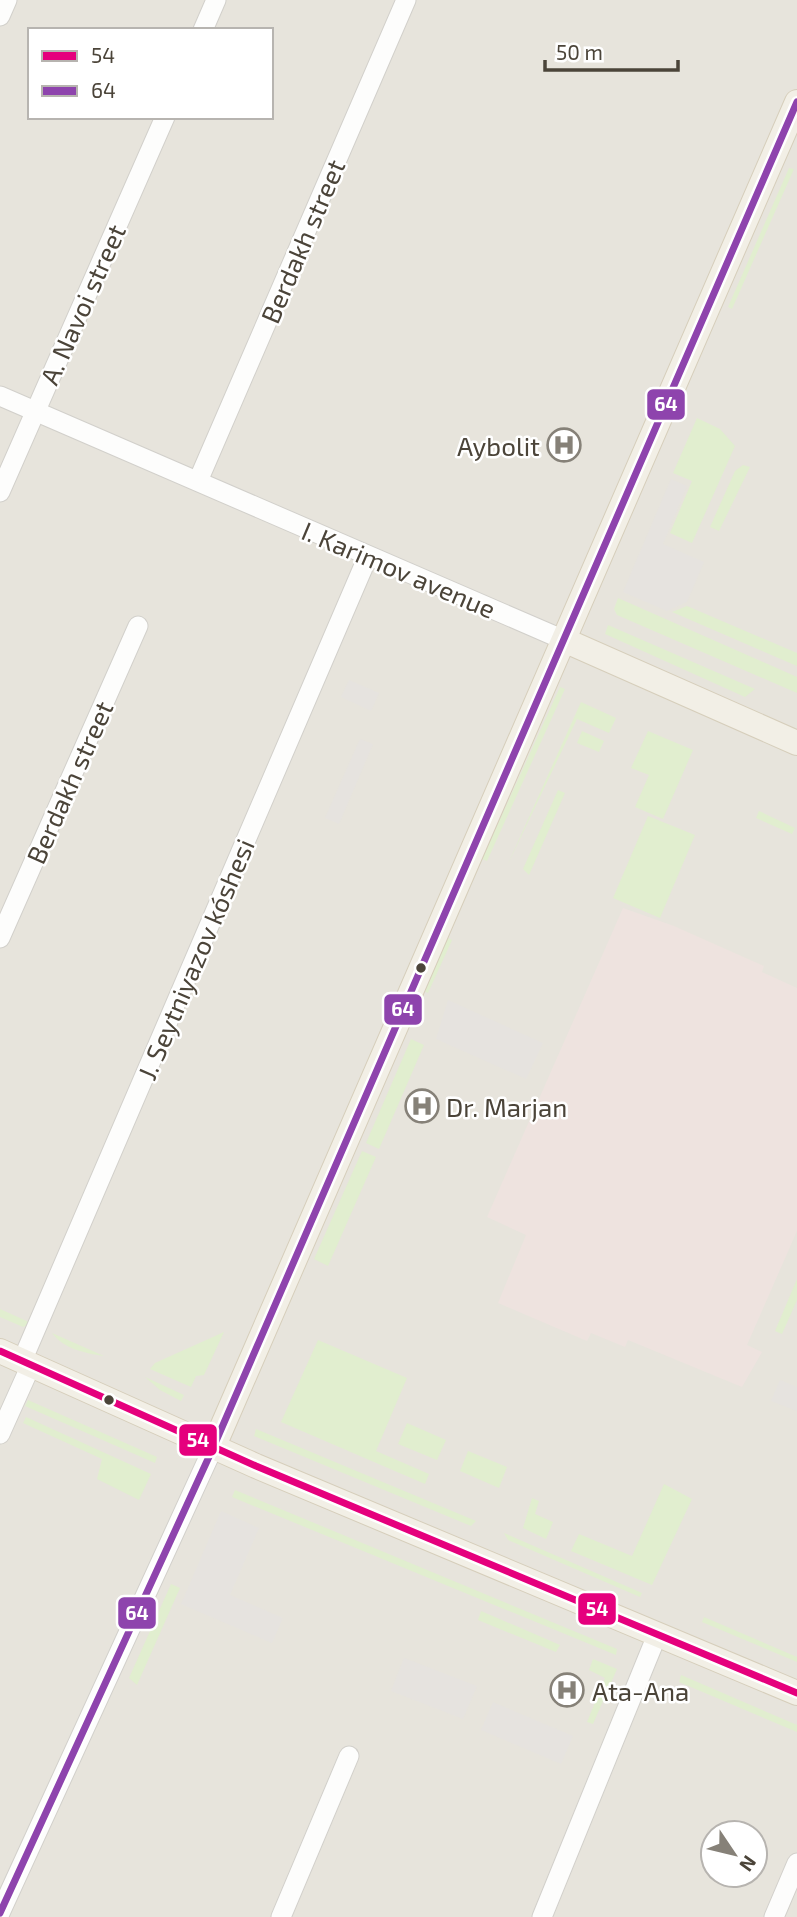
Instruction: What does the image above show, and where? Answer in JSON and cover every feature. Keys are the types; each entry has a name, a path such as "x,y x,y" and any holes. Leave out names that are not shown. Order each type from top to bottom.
{"main road":[{"path":"213,1448 797,102"},
{"name":"I. Karimov avenue","path":"564,640 797,743"},
{"path":"18,1359 213,1448 797,1693"}],"street":[{"path":"0,16 7,0"},
{"path":"204,28 216,0"},
{"name":"Berdakh street","path":"198,481 406,0"},
{"name":"A. Navoi street","path":"0,492 164,119"},
{"name":"I. Karimov avenue","path":"0,396 564,640"},
{"name":"J. Seytniyazov kóshesi","path":"0,1434 18,1359 368,556"},
{"name":"Berdakh street","path":"0,938 138,626"},
{"path":"0,1913 213,1448"},
{"path":"542,1917 657,1635"},
{"path":"281,1917 349,1756"},
{"path":"774,1917 797,1863"}],"shaded area":[{"path":"0,0 797,0 797,1917 0,1917"},
{"path":"671,479 687,486 663,544 704,562 687,602 667,611 623,592"},
{"path":"349,680 379,693 371,711 341,697"},
{"path":"360,739 373,744 339,824 325,818"},
{"path":"623,908 674,926 764,966 762,972 797,988 797,1231 747,1345 762,1352 742,1387 628,1340 625,1347 591,1333 587,1341 498,1303 526,1235 487,1217"},
{"path":"448,1000 543,1043 526,1079 436,1039"},
{"path":"780,1380 797,1387 797,1411 771,1401"},
{"path":"221,1511 259,1528 230,1595 283,1618 272,1643 181,1604"},
{"path":"404,1658 477,1686 463,1719 391,1691"},
{"path":"493,1702 573,1736 561,1764 481,1730"}],"green space":[{"path":"789,168 794,169 732,309 728,307"},
{"path":"697,418 720,429 735,446 692,543 670,533 692,481 673,473"},
{"path":"743,465 750,467 719,531 710,527 735,471"},
{"path":"618,598 797,677 797,693 617,615 614,609"},
{"path":"687,606 797,653 797,666 672,612"},
{"path":"608,625 755,689 745,697 605,634"},
{"path":"560,687 565,689 487,861 482,859"},
{"path":"581,702 616,718 609,733 577,719 507,866"},
{"path":"582,731 604,741 599,752 577,743"},
{"path":"648,731 693,750 663,819 635,807 649,775 631,768"},
{"path":"558,790 565,793 529,875 523,869"},
{"path":"759,811 795,828 792,834 756,818"},
{"path":"648,816 695,835 660,918 613,898"},
{"path":"448,938 452,940 428,993 424,991"},
{"path":"411,1039 424,1045 379,1149 366,1143"},
{"path":"362,1151 376,1157 328,1266 314,1259"},
{"path":"797,1279 797,1300 782,1334 775,1331"},
{"path":"0,1309 31,1323 23,1327 0,1317"},
{"path":"224,1332 204,1375 196,1376 191,1387 150,1369 155,1363"},
{"path":"52,1333 104,1356 68,1347"},
{"path":"318,1340 407,1378 376,1451 429,1474 425,1484 281,1422"},
{"path":"145,1377 184,1395 181,1401 160,1390"},
{"path":"28,1400 157,1457 155,1463 25,1406"},
{"path":"26,1417 151,1474 139,1500 97,1479 102,1459 23,1423"},
{"path":"407,1423 446,1440 437,1460 398,1444"},
{"path":"256,1429 476,1521 471,1526 254,1436"},
{"path":"468,1451 507,1467 499,1488 460,1471"},
{"path":"664,1484 692,1499 652,1585 571,1551 579,1534 632,1556"},
{"path":"235,1490 617,1649 616,1655 232,1497"},
{"path":"532,1498 539,1501 535,1514 553,1522 546,1539 523,1528"},
{"path":"504,1533 642,1593 640,1597 508,1540"},
{"path":"171,1584 180,1588 137,1685 129,1678"},
{"path":"481,1611 560,1645 556,1652 478,1620"},
{"path":"704,1617 797,1657 797,1662 702,1622"},
{"path":"593,1659 617,1669 593,1724 587,1722 605,1678 589,1670"},
{"path":"681,1675 797,1725 797,1732 679,1682"}],"transit line":[{"name":"64","path":"0,1913 213,1448 797,102"},
{"name":"54","path":"0,1351 256,1466 797,1693"}],"place":[{"name":"Aybolit","path":"564,445"},
{"name":"Dr. Marjan","path":"422,1106"},
{"name":"Ata-Ana","path":"567,1690"}]}
